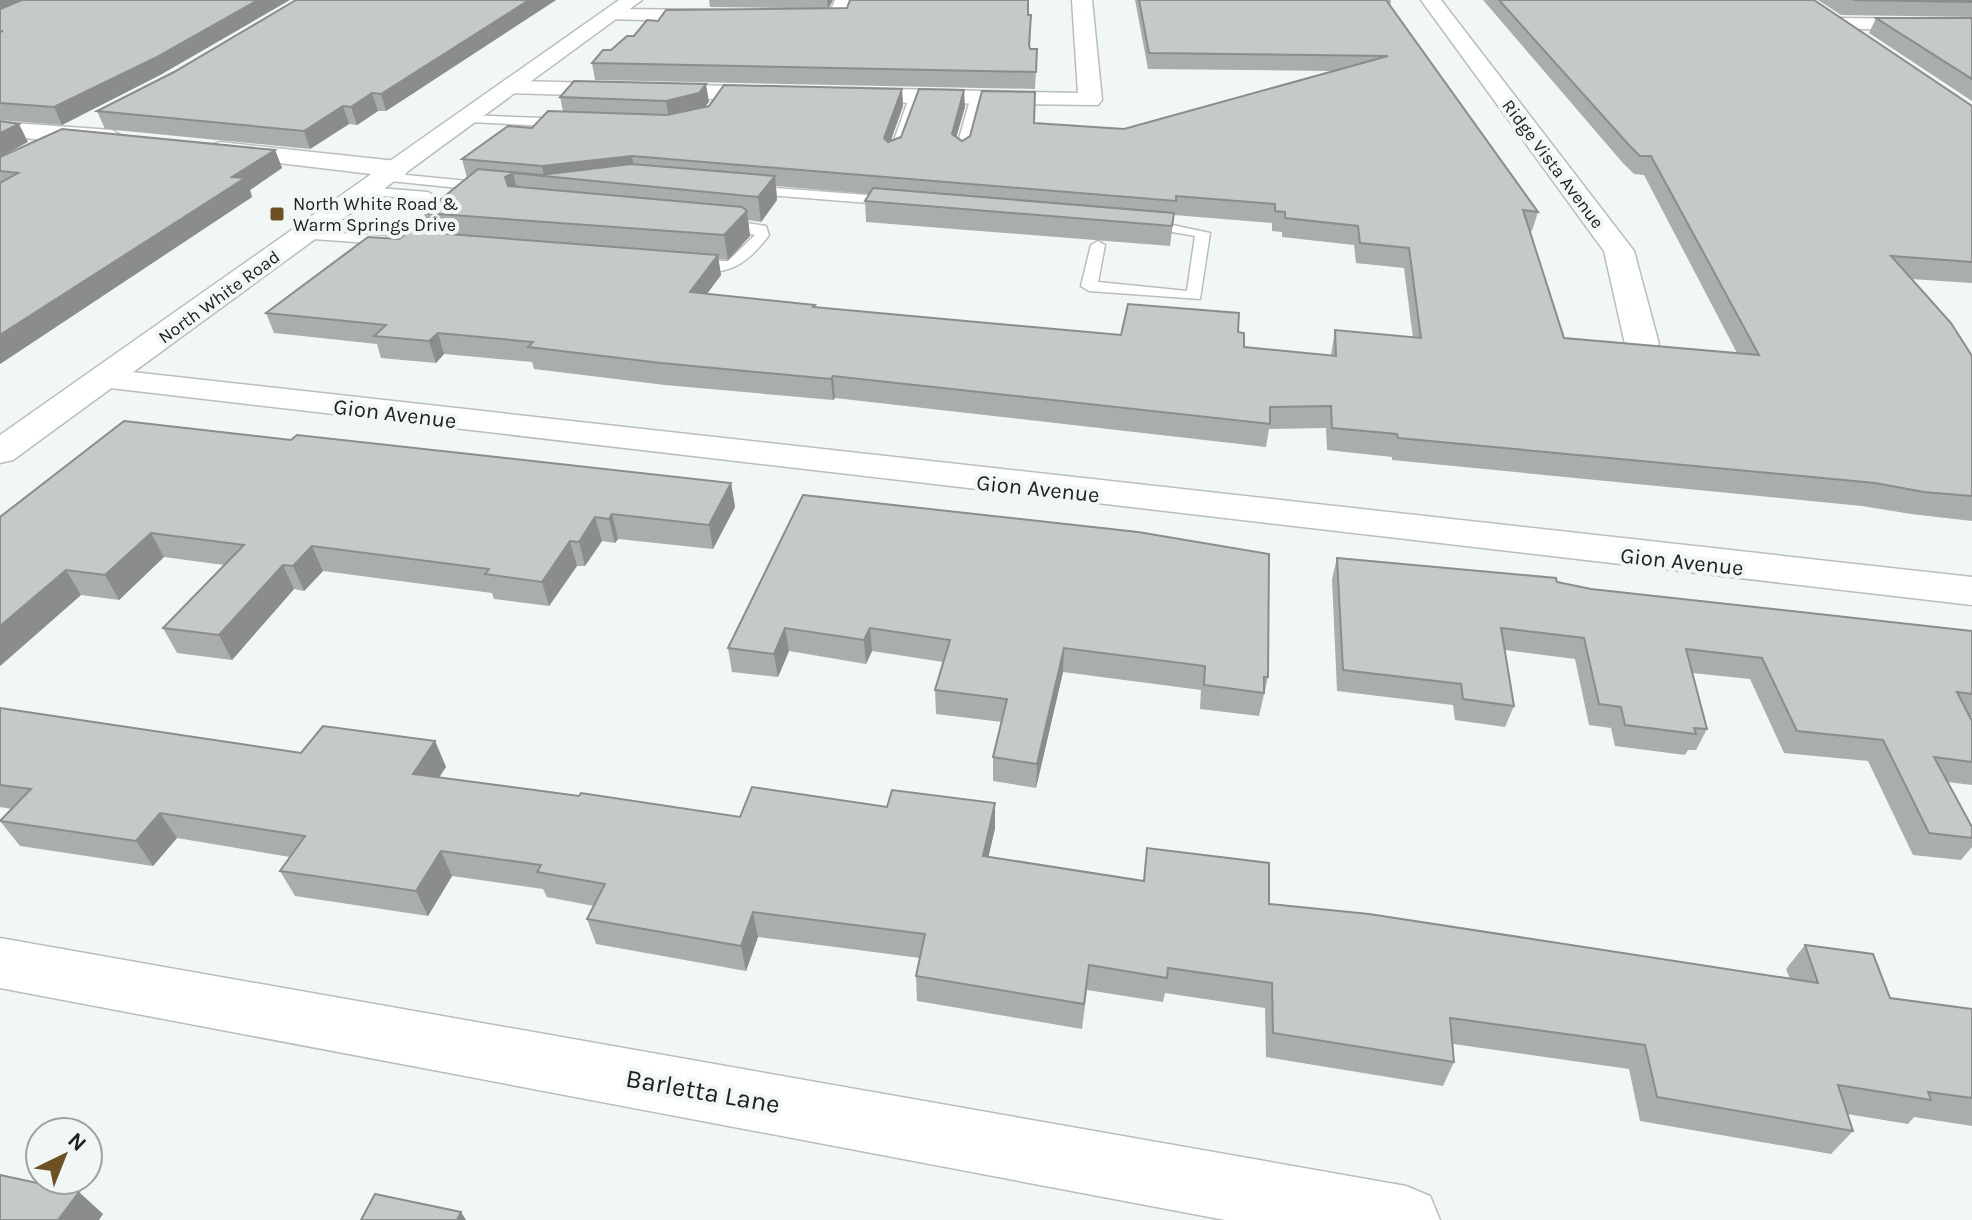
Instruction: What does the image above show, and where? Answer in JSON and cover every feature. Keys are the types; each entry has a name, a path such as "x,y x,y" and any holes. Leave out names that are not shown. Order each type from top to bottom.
{"street":[{"path":"774,17 838,18 845,0"},
{"path":"513,88 719,99 810,94 1090,100 1082,0"},
{"name":"Ridge Vista Avenue","path":"1431,0 1619,251 1642,344"},
{"path":"622,7 743,17"},
{"name":"North White Road","path":"0,452 513,88 622,7"},
{"path":"1812,8 1872,49"},
{"path":"1835,24 1955,25"},
{"path":"37,152 110,115"},
{"path":"0,129 137,141"},
{"path":"198,147 383,179"},
{"name":"Gion Avenue","path":"105,379 1972,591"},
{"name":"Barletta Lane","path":"0,963 1406,1220"}],"lane":[{"path":"893,154 914,97"},
{"path":"961,153 975,98"},
{"path":"470,118 575,123"},
{"path":"383,179 507,188"},
{"path":"383,179 495,202"},
{"path":"727,189 905,202"},
{"path":"682,265 730,268 738,265 762,235 761,229 747,225 700,221"},
{"path":"1098,245 1089,286 1194,296 1203,233 1134,222"},
{"path":"305,235 411,242"}],"building":[{"path":"22,0 258,0 155,58 54,107 0,103 0,32 3,31 0,31 0,9"},
{"path":"296,0 529,0 381,94 372,93 351,107 343,106 304,131 97,111 174,72"},
{"path":"850,0 1028,0 1028,15 1031,15 1029,45 1030,49 1037,49 1036,72 592,63 603,50 611,50 627,36 634,36 647,20 658,21 666,10 847,8"},
{"path":"1139,0 1386,0 1538,212 1523,210 1564,338 1759,355 1651,156 1640,156 1628,144 1499,0 1814,0 1972,106 1972,262 1891,256 1951,323 1972,356 1972,496 1924,492 1875,483 1398,438 1397,434 1332,428 1331,406 1270,407 1270,424 833,376 831,379 661,363 528,347 533,342 438,333 429,341 374,336 386,325 266,313 368,237 399,239 409,231 718,255 690,292 815,305 813,307 1121,335 1128,304 1239,313 1238,332 1244,333 1244,347 1336,356 1335,330 1421,338 1409,248 1360,243 1358,226 1285,218 1285,212 1275,211 1275,204 1176,196 1176,201 632,156 542,166 462,159 508,126 532,128 548,111 667,115 709,106 724,85 902,89 884,138 888,142 901,137 919,89 964,90 952,134 962,141 970,136 982,91 1035,92 1034,123 1124,129 1388,56 1149,53"},
{"path":"1853,0 1972,0 1972,2"},
{"path":"1876,18 1972,18 1972,79"},
{"path":"574,81 706,84 699,93 666,101 560,97"},
{"path":"0,121 19,124 0,133"},
{"path":"62,129 275,150 232,177 245,178 0,335 0,183 18,173 0,171 0,157"},
{"path":"631,164 775,176 758,197 513,173 505,177 508,186 742,207 747,211 724,235 424,213 478,169 541,175"},
{"path":"873,188 1174,213 1172,226 865,201"},
{"path":"124,421 291,440 297,435 731,483 709,525 612,514 609,519 595,517 579,542 570,541 542,582 485,574 489,569 312,546 293,566 283,565 219,635 163,628 244,545 151,533 105,575 66,570 0,626 0,517"},
{"path":"803,495 1138,532 1269,554 1268,677 1264,677 1264,693 1204,685 1205,666 1064,648 1037,764 993,757 1007,699 935,690 950,640 870,628 864,640 785,628 774,654 728,648"},
{"path":"1337,558 1556,578 1557,582 1591,589 1972,631 1972,694 1957,692 1972,721 1972,762 1934,757 1972,827 1972,838 1929,833 1883,740 1797,731 1762,658 1686,649 1707,729 1694,728 1696,734 1625,725 1621,707 1599,704 1584,638 1501,628 1514,706 1463,699 1461,684 1343,670"},
{"path":"0,708 301,753 323,726 435,741 413,774 579,796 581,793 740,817 752,787 887,807 892,790 995,803 983,856 1144,881 1147,848 1269,863 1269,904 1369,914 1818,983 1805,945 1873,954 1890,998 1972,1009 1972,1098 1928,1092 1931,1100 1838,1085 1853,1131 1657,1097 1645,1045 1450,1018 1454,1062 1273,1033 1272,983 1168,968 1167,978 1089,965 1084,1004 916,976 925,934 753,912 741,946 587,919 605,884 537,872 541,865 441,851 416,891 280,871 305,836 160,813 136,841 0,821 31,789 0,785"},
{"path":"0,1175 24,1180 24,1196 76,1196 58,1220 0,1220"},
{"path":"375,1194 461,1212 457,1220 361,1220"}],"place":[{"name":"North White Road & Warm Springs Drive","path":"277,214"}]}
